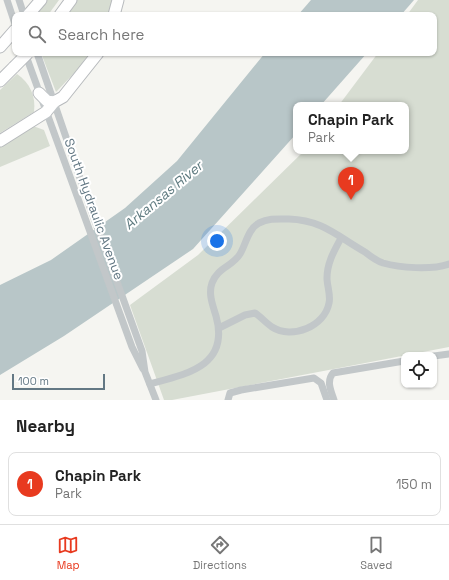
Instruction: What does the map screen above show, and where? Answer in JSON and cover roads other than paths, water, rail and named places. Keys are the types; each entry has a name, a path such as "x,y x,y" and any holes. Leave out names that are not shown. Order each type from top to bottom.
{"highway":[{"path":"62,12 71,0"},
{"path":"115,12 118,0"},
{"path":"31,12 39,2"},
{"path":"2,45 12,33"},
{"path":"0,81 23,56"},
{"path":"0,141 46,112 54,102 63,97 96,56"},
{"path":"39,93 47,101 54,102"}],"street":[{"path":"6,0 12,16"},
{"path":"19,0 23,12"},
{"name":"South Hydraulic Avenue","path":"27,56 82,213 135,356 145,372 156,400"},
{"name":"South Hydraulic Avenue","path":"38,56 142,351 145,372"},
{"path":"150,384 191,372 208,362 219,340 219,328 210,294 211,284 218,271 233,263 240,254 248,236 258,224 272,218 301,220 323,225 382,263 422,268 449,264"},
{"path":"219,328 245,315 255,313 273,328 287,332 310,328 322,319 330,302 327,278 330,258 341,238"},
{"path":"437,356 449,354"},
{"path":"334,400 329,383 330,376 333,373 401,362"},
{"path":"228,400 230,394 240,390 314,378 321,382 327,400"}],"water":[{"path":"311,0 414,0 404,12 301,12"},
{"name":"Arkansas River","path":"263,56 364,56 324,102 293,102 293,137 193,249 64,336 0,375 0,285 51,260 125,208 177,161"}],"place":[{"name":"Chapin Park","path":"351,200"}]}
